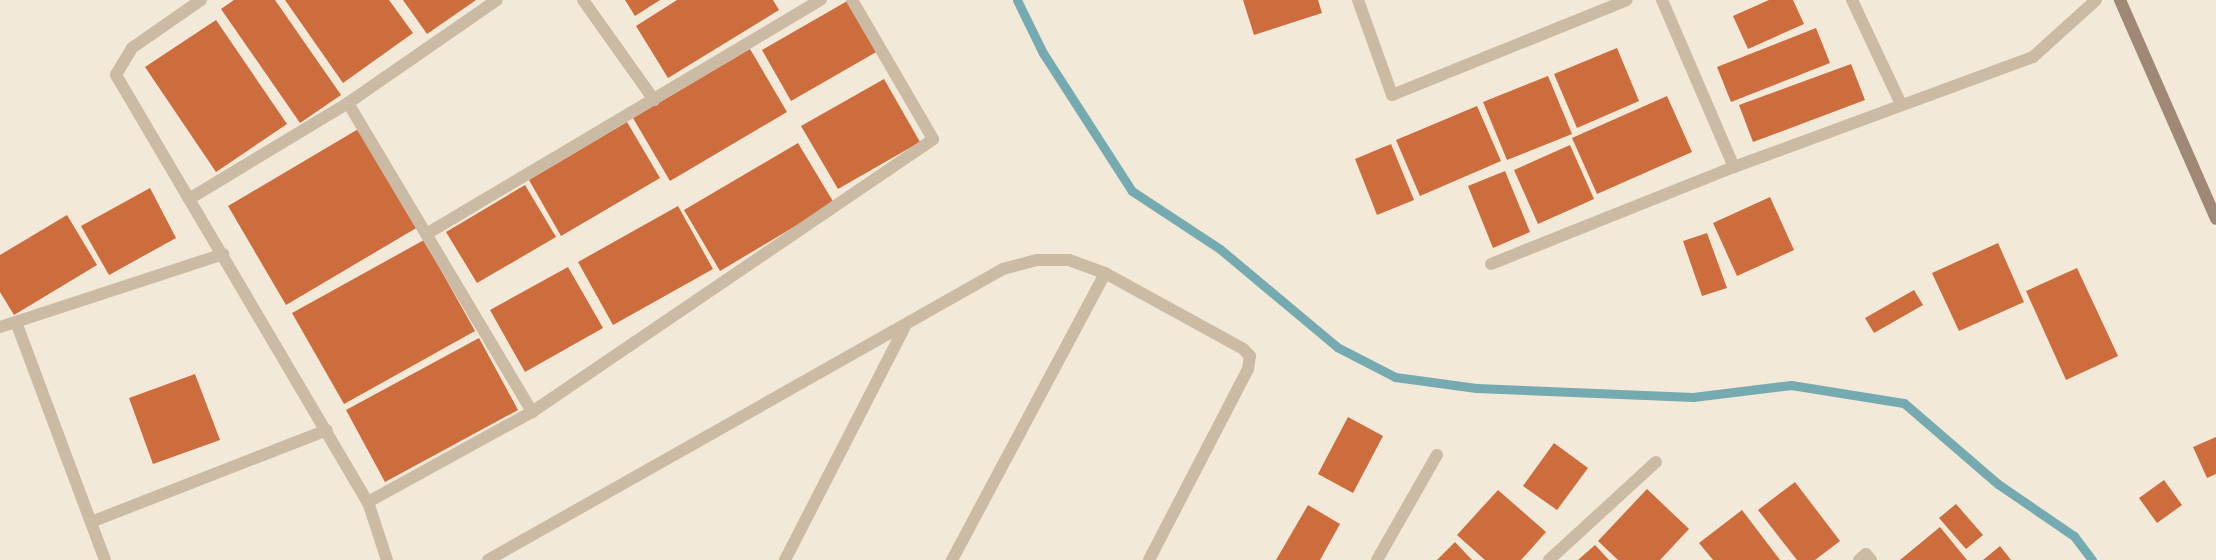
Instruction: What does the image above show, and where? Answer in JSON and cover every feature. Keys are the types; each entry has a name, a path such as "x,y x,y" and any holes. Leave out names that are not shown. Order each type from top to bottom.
{"street":[{"path":"201,0 132,48 116,75 368,502 388,560"},
{"path":"189,200 348,103 497,0"},
{"path":"583,0 654,100"},
{"path":"795,0 802,11"},
{"path":"428,233 821,0"},
{"path":"368,502 532,412 934,139 852,0"},
{"path":"1358,0 1392,95 1627,0"},
{"path":"1662,0 1734,167"},
{"path":"1852,0 1901,104"},
{"path":"1490,264 1734,167 2033,56 2096,0"},
{"path":"2120,0 2216,219"},
{"path":"348,103 428,233 532,412"},
{"path":"0,327 223,254"},
{"path":"488,560 904,328 963,290 1003,269 1036,260 1068,260 1105,272 1244,349 1251,362 1149,560"},
{"path":"952,560 1105,272"},
{"path":"16,322 105,560"},
{"path":"785,560 904,328"},
{"path":"92,522 327,430"},
{"path":"1377,560 1437,455"},
{"path":"1549,560 1656,462"},
{"path":"1860,560 1866,554 1871,560"}],"building":[{"path":"234,0 275,0 341,95 300,123 221,9"},
{"path":"285,0 389,0 413,33 343,83"},
{"path":"403,0 476,0 427,34"},
{"path":"625,0 660,0 635,16"},
{"path":"677,0 773,0 779,10 668,78 636,26"},
{"path":"849,0 878,51 791,101 762,50"},
{"path":"1243,0 1318,0 1322,13 1254,35"},
{"path":"1769,0 1793,0 1804,24 1748,49 1733,16"},
{"path":"216,20 287,124 216,172 145,67"},
{"path":"1816,28 1830,63 1731,102 1717,67"},
{"path":"1617,48 1639,101 1577,128 1554,74"},
{"path":"750,49 787,112 670,181 633,118"},
{"path":"1851,64 1865,100 1753,142 1739,105"},
{"path":"1548,76 1572,134 1507,160 1483,102"},
{"path":"884,79 920,142 838,189 801,126"},
{"path":"1667,96 1692,152 1597,194 1572,138"},
{"path":"1477,106 1501,161 1420,196 1396,140"},
{"path":"627,122 660,178 561,236 529,180"},
{"path":"360,128 418,227 286,305 228,206"},
{"path":"798,143 834,203 720,271 684,210"},
{"path":"1391,144 1414,200 1377,215 1355,159"},
{"path":"1570,145 1594,199 1538,224 1514,170"},
{"path":"1505,171 1530,232 1493,248 1468,186"},
{"path":"525,185 556,237 477,283 446,232"},
{"path":"150,188 176,238 109,275 81,226"},
{"path":"1770,197 1794,250 1737,276 1713,223"},
{"path":"678,206 713,269 613,325 578,262"},
{"path":"67,215 97,265 14,315 0,292 0,255"},
{"path":"1707,233 1727,288 1702,296 1683,241"},
{"path":"424,240 475,331 344,404 292,313"},
{"path":"1998,243 2024,302 1959,331 1932,273"},
{"path":"568,267 603,328 525,372 490,310"},
{"path":"2077,268 2118,356 2066,380 2026,291"},
{"path":"1914,290 1923,305 1874,333 1865,318"},
{"path":"479,338 518,410 385,482 346,410"},
{"path":"195,374 220,440 153,464 129,398"},
{"path":"1348,417 1383,436 1353,493 1318,474"},
{"path":"2216,437 2216,474 2207,478 2193,447"},
{"path":"1554,443 1588,468 1557,510 1523,486"},
{"path":"2164,480 2182,505 2157,523 2139,498"},
{"path":"1795,482 1840,541 1815,560 1797,560 1758,510"},
{"path":"1647,489 1689,529 1660,560 1618,560 1598,541"},
{"path":"1498,490 1546,532 1521,560 1485,560 1457,535"},
{"path":"1956,504 1983,535 1966,549 1939,518"},
{"path":"1308,505 1340,524 1320,560 1276,560"},
{"path":"1742,510 1780,560 1713,560 1699,543"},
{"path":"1940,527 1967,560 1900,560"},
{"path":"1455,542 1472,560 1437,560"},
{"path":"1595,545 1609,560 1578,560"},
{"path":"2000,546 2011,560 1983,560"}],"waterway":[{"path":"1017,0 1043,53 1132,191 1220,249 1337,347 1395,377 1476,388 1693,397 1791,385 1904,403 1998,484 2074,536 2092,560"}]}
